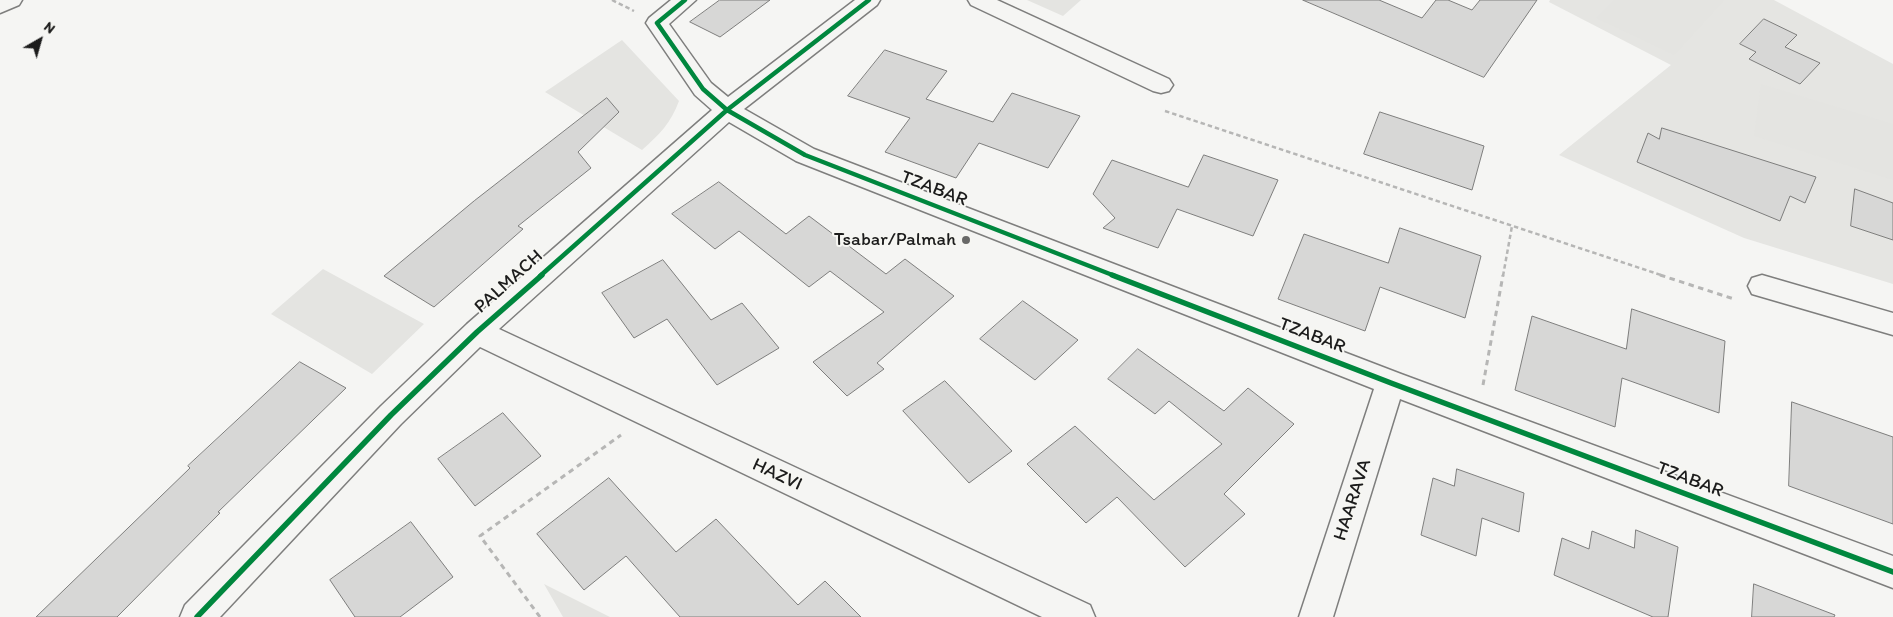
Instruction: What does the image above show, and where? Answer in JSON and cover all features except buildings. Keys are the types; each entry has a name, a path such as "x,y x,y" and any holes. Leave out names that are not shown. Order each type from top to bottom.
{"main road":[{"path":"0,6 10,0"},
{"name":"TZABAR","path":"685,0 657,23 704,89 727,110 806,155 1477,416 1893,572"},
{"name":"PALMACH","path":"197,617 391,415 477,332 727,110 869,0"},
{"path":"978,0 1161,85"},
{"path":"1762,286 1893,324"},
{"name":"HAZVI","path":"477,332 1078,617"},
{"name":"HAARAVA","path":"1316,617 1391,383"}],"path":[{"path":"1161,85 1148,105 1737,300"},
{"path":"1477,416 1512,226"},
{"path":"540,617 480,536 650,414"}],"shaded area":[{"path":"1027,0 1081,0 1063,16"},
{"path":"1550,0 1774,0 1893,64 1893,284 1744,238 1559,155 1671,65 1549,2"},
{"path":"1614,0 1724,0 1674,55 1596,18"},
{"path":"622,40 679,101 664,128 642,150 545,92"},
{"path":"1761,84 1893,124 1893,180 1754,136"},
{"path":"323,269 424,324 372,374 271,314"},
{"path":"544,584 610,617 563,617"}],"cycle path":[{"path":"685,0 657,23 703,89 727,110 805,155 1391,383 1893,572"},
{"path":"197,617 391,415 477,332 727,110 869,0"}],"place":[{"name":"Tsabar/Palmah","path":"966,240"}]}
